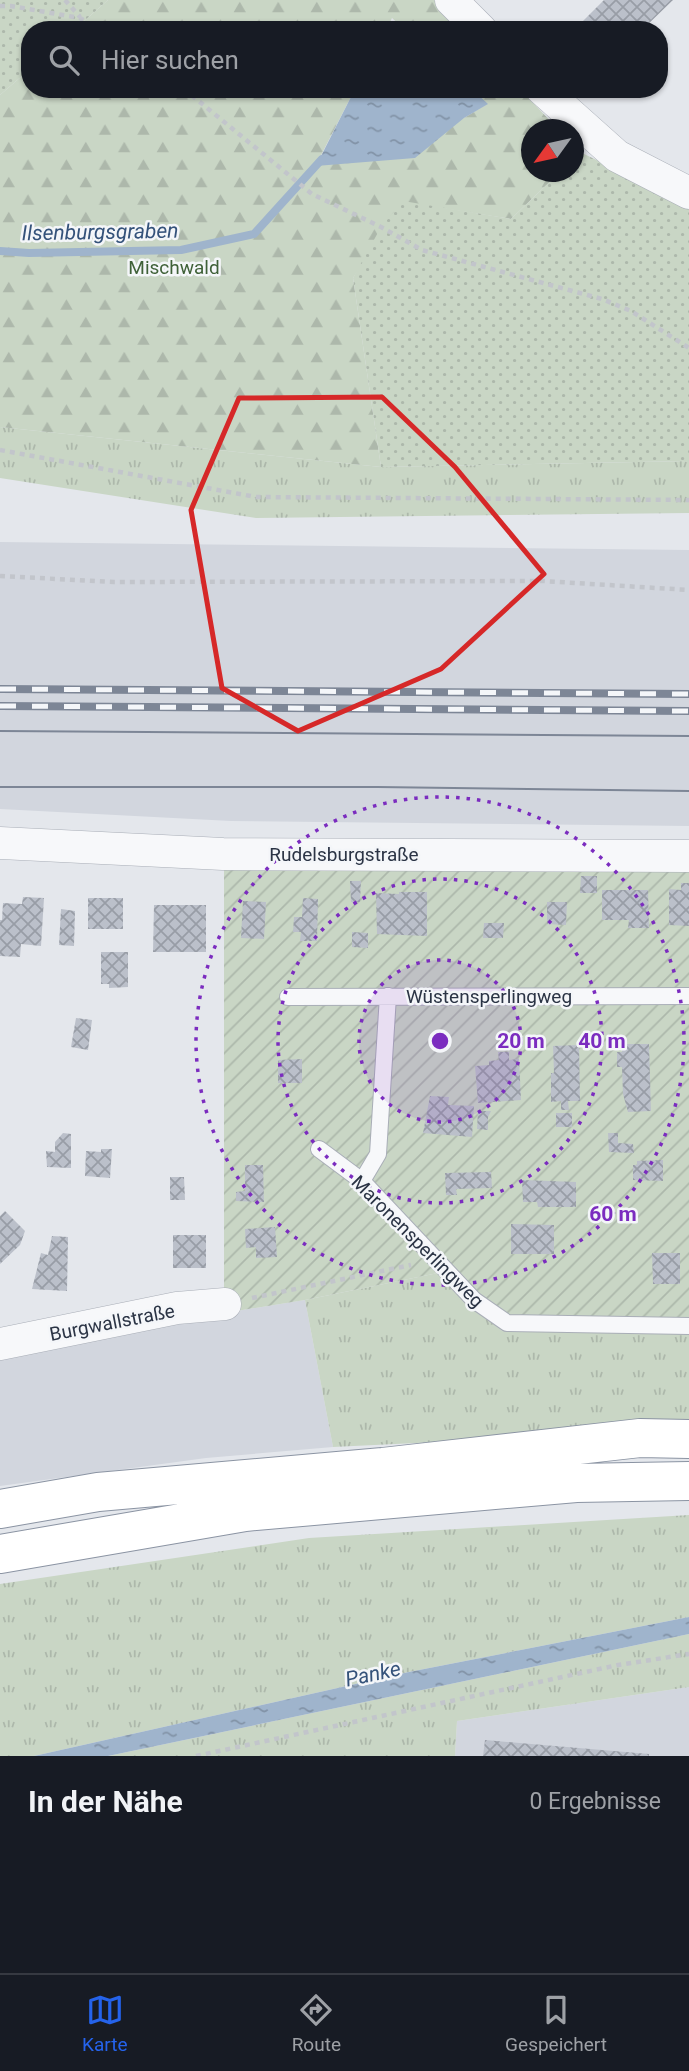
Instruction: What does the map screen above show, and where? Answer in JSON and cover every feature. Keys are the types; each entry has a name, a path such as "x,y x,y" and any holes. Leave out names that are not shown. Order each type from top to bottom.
{"highway":[{"path":"0,1508 98,1492 383,1467 640,1438 689,1439"},
{"path":"0,1554 245,1512 576,1483 689,1481"}],"street":[{"path":"451,0 472,21"},
{"path":"552,98 617,156 689,193"},
{"name":"Rudelsburgstraße","path":"0,842 223,854 689,856"},
{"name":"Burgwallstraße","path":"0,1344 177,1308 225,1304"}],"lane":[{"path":"362,1181 379,1154 388,996"},
{"name":"Wüstensperlingweg","path":"288,997 689,996"},
{"name":"Maronensperlingweg","path":"319,1149 362,1181 474,1300 506,1324 689,1326"}],"path":[{"path":"65,0 80,18"},
{"path":"0,6 87,21"},
{"path":"195,98 312,194 422,250 602,299 631,311 689,348"},
{"path":"0,450 256,497 689,500"},
{"path":"0,576 114,582 543,581 689,590"},
{"path":"225,1304 436,1260"},
{"path":"196,1756 578,1674 689,1654"}],"highlighted area":[{"path":"382,397 455,467 544,574 441,669 298,731 222,688 191,510 239,398"}],"shaded area":[{"path":"0,542 689,550 689,826 231,821 0,809"},
{"path":"305,1300 333,1447 206,1458 0,1486 0,1359 224,1313"},
{"path":"689,1687 689,1756 455,1756 457,1721"}],"green space":[{"path":"0,0 108,0 84,21 21,21 21,77 0,95"},
{"path":"108,0 434,0 454,21 395,21 392,18 390,21 84,21"},
{"name":"Mischwald","path":"21,77 21,98 350,98 316,165 464,118 487,104 481,98 529,98 548,119 521,119 521,182 550,182 511,219 403,202 353,278 381,467 0,427 0,95"},
{"path":"584,154 689,205 689,461 381,467 353,278 381,227 403,201 511,219 550,182 584,182"},
{"path":"0,427 381,467 689,461 689,513 256,518 0,478"},
{"path":"224,868 689,872 689,1334 502,1331 438,1273 305,1300 224,1313"},
{"path":"438,1273 502,1331 689,1334 689,1430 333,1447 305,1300"},
{"path":"689,1515 689,1617 409,1672 34,1756 0,1756 0,1584 309,1538"},
{"path":"689,1634 689,1687 457,1721 455,1756 108,1756"}],"water":[{"path":"350,98 482,98 488,104 464,118 415,158 316,166"},
{"path":"689,1617 689,1634 108,1756 34,1756 409,1672"}],"building":[{"path":"604,0 673,0 651,21 583,21"},
{"path":"581,876 597,876 597,893 580,893"},
{"path":"350,881 361,881 360,902 351,902"},
{"path":"681,883 689,883 689,926 669,925 669,889 681,890"},
{"path":"602,890 648,890 649,928 628,928 629,920 602,920"},
{"path":"427,892 427,936 377,934 376,893"},
{"path":"23,897 44,898 41,946 21,944 20,957 0,956 3,903 22,904"},
{"path":"88,898 123,898 123,929 88,929"},
{"path":"303,898 318,899 317,941 300,941 301,932 293,932 294,917 302,917"},
{"path":"243,901 266,902 264,939 241,938"},
{"path":"547,902 567,902 566,925 547,924"},
{"path":"154,905 206,905 206,952 153,952"},
{"path":"61,909 75,911 74,946 59,945"},
{"path":"484,923 504,923 503,938 483,938"},
{"path":"352,932 368,933 368,948 352,947"},
{"path":"101,952 128,952 128,987 109,988 109,984 101,984"},
{"path":"76,1018 92,1020 88,1050 71,1047"},
{"path":"622,1044 649,1044 651,1111 628,1112 623,1094 622,1067 617,1067 617,1052 622,1052"},
{"path":"579,1045 580,1101 568,1101 569,1110 561,1110 561,1101 551,1102 553,1046"},
{"path":"498,1052 509,1052 509,1060 519,1059 521,1100 478,1103 475,1066 489,1065 489,1061 499,1060"},
{"path":"302,1059 302,1083 278,1083 278,1060"},
{"path":"430,1096 449,1097 448,1105 474,1106 472,1137 423,1133"},
{"path":"478,1111 491,1111 488,1130 477,1129"},
{"path":"556,1113 572,1113 572,1127 556,1127"},
{"path":"63,1133 71,1134 71,1168 47,1167 46,1151 55,1152 55,1142"},
{"path":"608,1133 618,1133 618,1143 633,1144 634,1153 609,1152"},
{"path":"101,1149 112,1149 110,1178 85,1176 86,1151 101,1152"},
{"path":"663,1160 663,1181 633,1180 633,1165 637,1165 637,1161"},
{"path":"245,1165 263,1165 264,1202 236,1201 236,1192 245,1191"},
{"path":"491,1172 492,1188 456,1189 457,1195 446,1195 445,1173"},
{"path":"170,1177 184,1177 185,1200 170,1200"},
{"path":"522,1180 576,1182 576,1207 538,1207 537,1202 523,1202"},
{"path":"5,1211 25,1231 20,1245 0,1264 0,1216"},
{"path":"511,1224 554,1225 554,1254 511,1254"},
{"path":"275,1227 277,1257 256,1258 256,1247 246,1248 245,1229"},
{"path":"173,1235 206,1235 206,1268 173,1268"},
{"path":"52,1236 68,1237 67,1291 32,1289 41,1253 48,1255"},
{"path":"652,1253 680,1253 680,1284 653,1284"},
{"path":"485,1740 649,1754 649,1756 483,1756"}],"waterway":[{"name":"Ilsenburgsgraben","path":"0,251 29,253 181,250 254,234 322,159"}],"tram line":[{"path":"0,731 689,736"},
{"path":"0,787 378,787 689,791"}],"railway":[{"path":"0,689 689,694"},
{"path":"0,706 689,711"}],"water label":[{"name":"Panke","path":"373,1674"}]}
